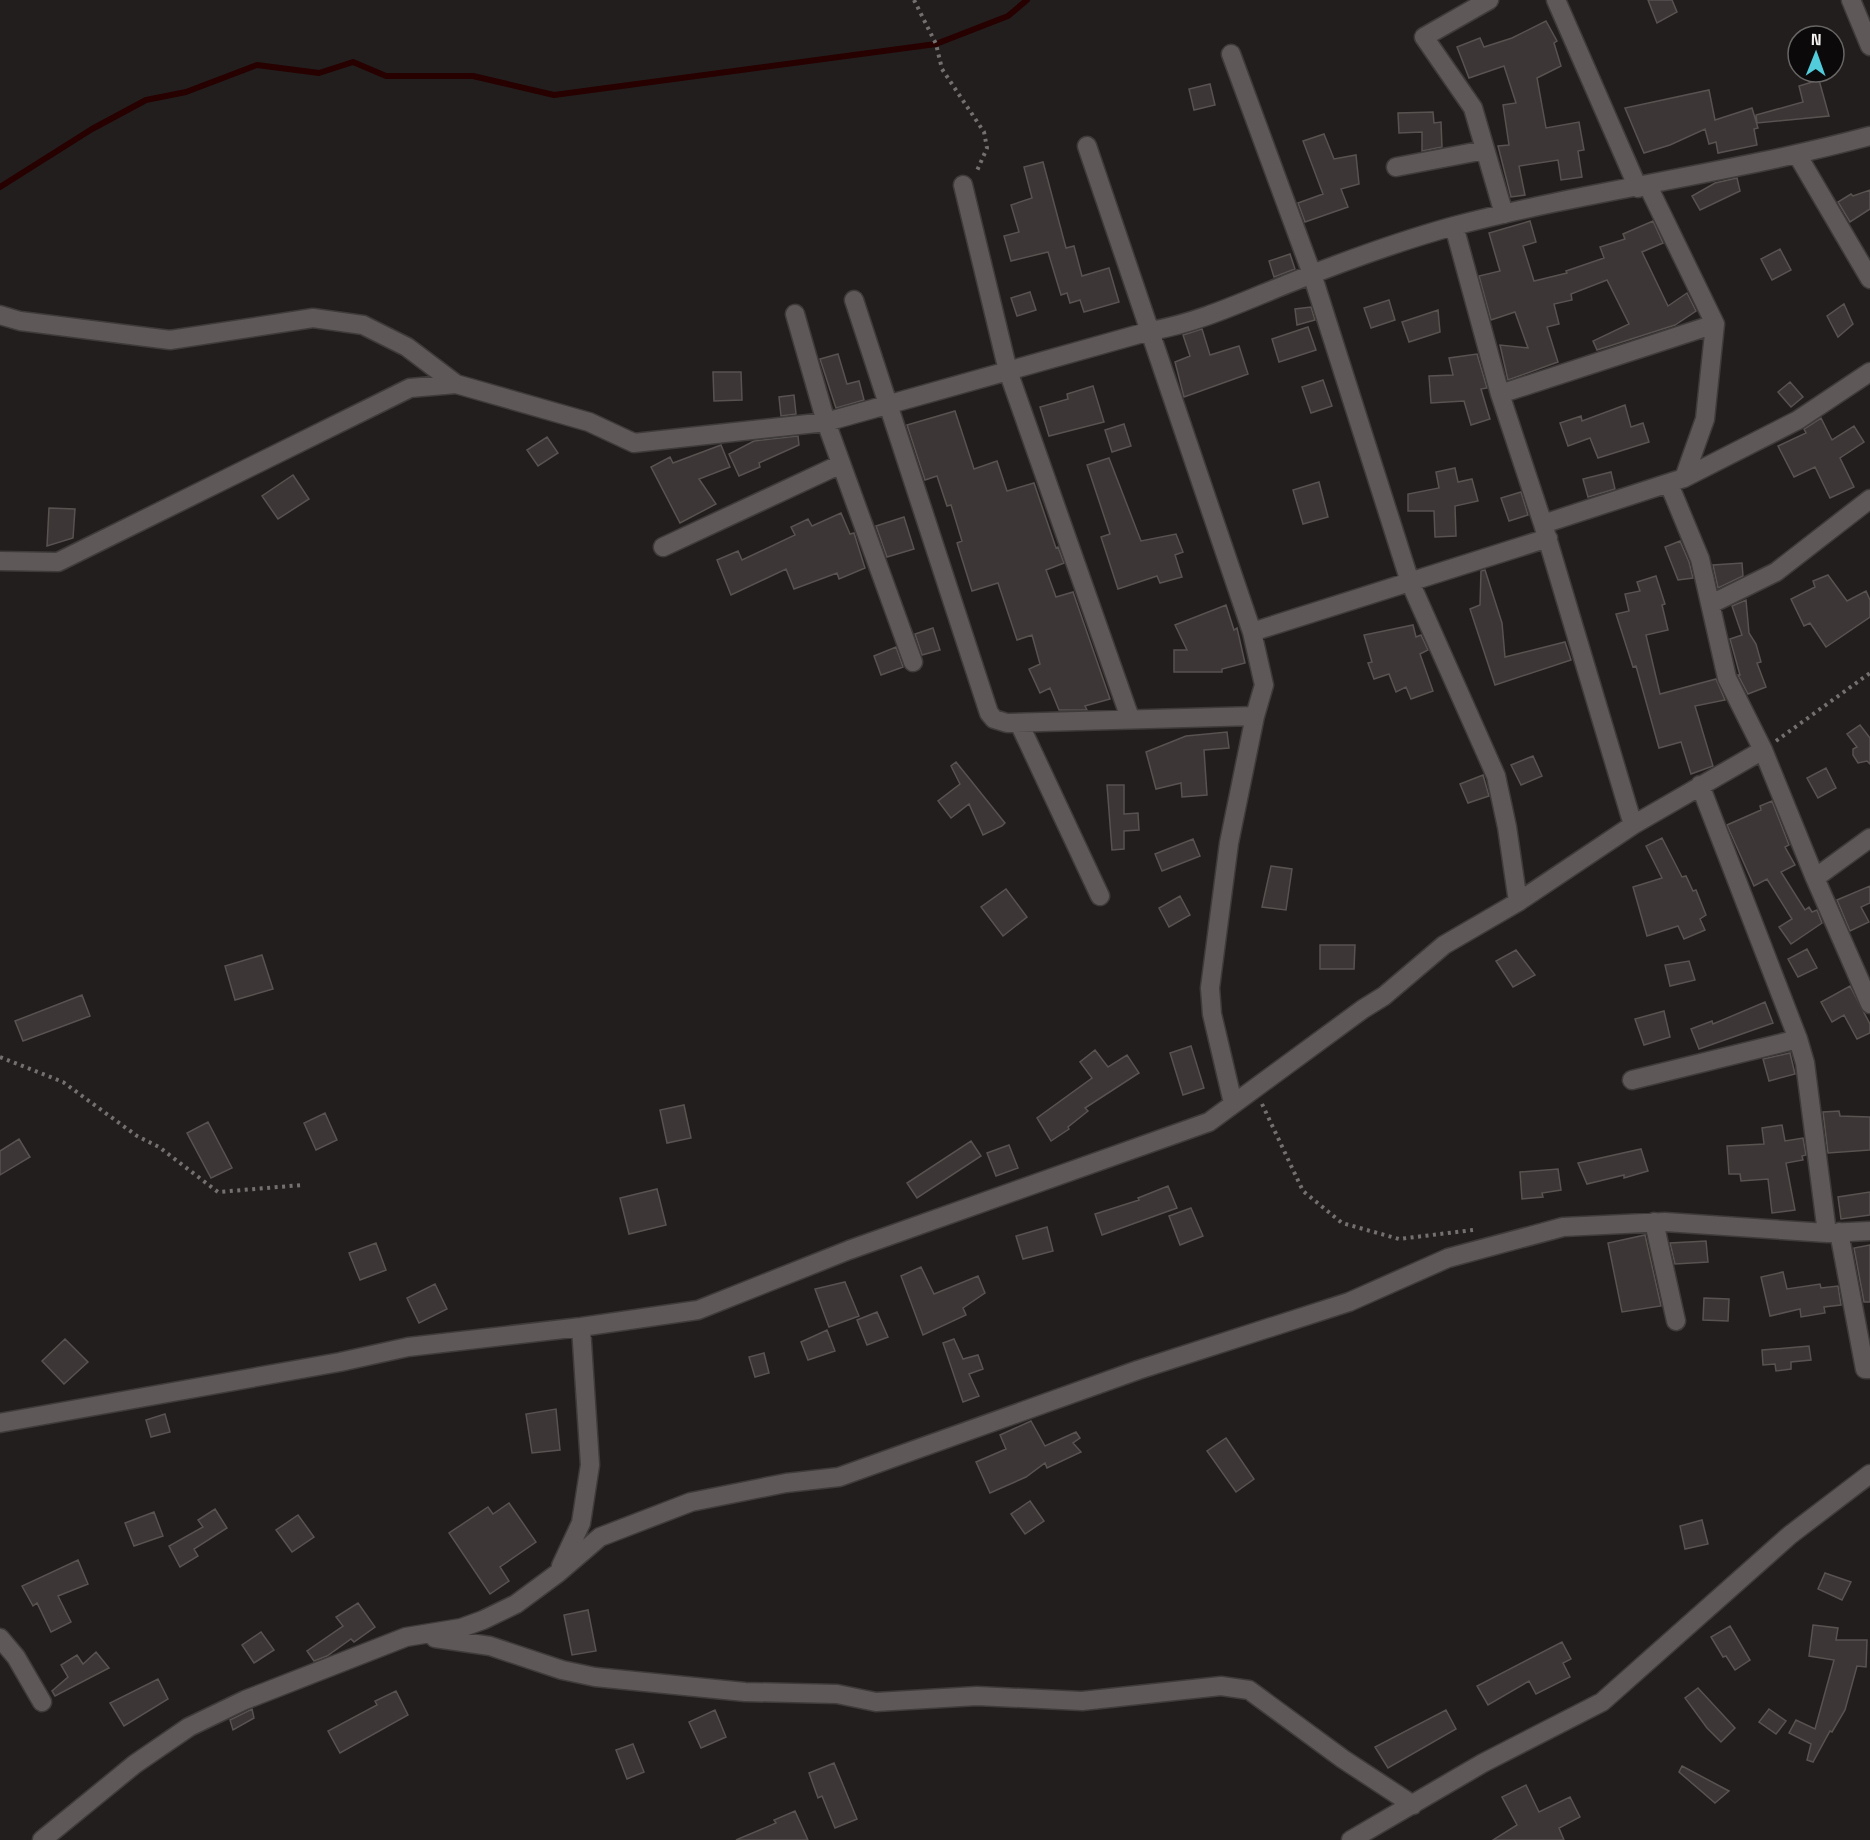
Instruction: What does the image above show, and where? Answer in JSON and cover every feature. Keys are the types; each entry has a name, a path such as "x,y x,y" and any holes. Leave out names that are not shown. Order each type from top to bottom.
{"street":[{"path":"1490,0 1424,37 1473,108 1504,214"},
{"path":"1556,0 1642,187 1715,324 1705,419 1677,481 1700,559 1726,678 1763,750 1870,1004"},
{"path":"1851,0 1870,45"},
{"path":"1231,54 1312,274 1410,582 1496,776 1507,827 1518,902"},
{"path":"0,315 20,321 170,340 313,318 363,325 407,348 456,384 589,422 634,443 826,422 1150,331 1185,325 1366,252 1454,226 1798,156 1870,136"},
{"path":"1087,146 1252,632 1264,685 1255,716 1229,843 1210,988 1212,1014 1233,1103"},
{"path":"1396,167 1485,150"},
{"path":"1798,156 1870,279"},
{"path":"963,185 1008,371 1130,718"},
{"path":"1454,226 1500,394 1545,531 1633,825"},
{"path":"854,300 989,713 999,722 1019,723 1255,716"},
{"path":"795,314 826,422 913,662"},
{"path":"1500,394 1715,324"},
{"path":"1252,632 1410,582 1677,481 1798,420 1870,372"},
{"path":"0,561 58,562 410,388 456,384"},
{"path":"663,547 842,464"},
{"path":"1711,604 1776,572 1870,499"},
{"path":"1019,723 1100,896"},
{"path":"0,1423 340,1362 408,1347 581,1327 698,1310 860,1246 1198,1126 1255,1089 1384,996 1444,945 1518,902 1633,825 1763,750"},
{"path":"1700,785 1798,1039 1805,1063 1833,1232 1865,1369 1870,1369"},
{"path":"1815,878 1870,838"},
{"path":"1632,1080 1798,1039"},
{"path":"1654,1222 1677,1321"},
{"path":"42,1840 135,1764 189,1727 245,1700 406,1636 461,1628 483,1620 516,1604 558,1573 600,1537 691,1502 777,1485 839,1477 1138,1370 1349,1302 1448,1258 1563,1227 1654,1222 1833,1232 1870,1231"},
{"path":"558,1573 580,1523 590,1465 581,1327"},
{"path":"1351,1840 1483,1763 1602,1702 1790,1535 1870,1474"},
{"path":"406,1636 490,1646 562,1670 595,1677 745,1692 837,1694 876,1702 968,1696 1082,1701 1182,1689 1239,1686 1249,1690 1343,1760 1413,1805"},
{"path":"0,1638 16,1657 42,1702"}],"path":[{"path":"914,0 936,44 942,69 984,132 987,148 977,173 963,185"},
{"path":"1763,750 1870,673"},
{"path":"0,1057 63,1082 137,1136 159,1147 218,1192 303,1185"},
{"path":"1255,1089 1303,1191 1342,1223 1399,1239 1481,1230"}],"building":[{"path":"1648,0 1672,0 1677,12 1657,23"},
{"path":"1546,21 1557,41 1554,43 1561,66 1537,78 1546,128 1579,122 1584,150 1578,151 1582,177 1561,180 1558,160 1519,166 1525,195 1511,197 1498,146 1509,145 1503,105 1516,103 1504,66 1469,78 1457,47 1480,38 1484,47 1512,38"},
{"path":"1210,84 1215,105 1194,110 1189,89"},
{"path":"1820,84 1829,116 1757,123 1756,115 1803,102 1799,86"},
{"path":"1709,90 1715,120 1752,108 1758,128 1754,129 1757,145 1718,153 1716,142 1709,144 1705,129 1670,145 1644,153 1625,108"},
{"path":"1433,112 1434,123 1441,122 1442,147 1422,151 1422,132 1399,133 1398,113"},
{"path":"1324,134 1334,159 1356,155 1359,184 1341,189 1348,207 1305,222 1298,203 1323,194 1303,141"},
{"path":"1043,162 1066,248 1074,246 1082,276 1109,268 1119,302 1084,312 1080,300 1070,303 1067,293 1061,295 1048,252 1011,261 1004,236 1019,232 1011,205 1032,198 1024,167"},
{"path":"1737,178 1740,191 1700,210 1692,196 1715,183"},
{"path":"1870,190 1870,209 1850,222 1838,202 1851,194 1853,196"},
{"path":"1530,221 1536,242 1523,246 1534,281 1567,273 1566,271 1604,258 1600,247 1625,239 1623,234 1653,221 1663,243 1642,252 1668,306 1687,293 1696,311 1675,325 1597,350 1593,341 1629,324 1607,280 1571,294 1572,300 1554,304 1559,324 1547,327 1558,362 1508,380 1500,345 1528,348 1515,312 1491,320 1479,276 1500,271 1489,233"},
{"path":"1780,249 1791,270 1772,280 1761,259"},
{"path":"1290,254 1295,269 1274,277 1269,261"},
{"path":"1030,292 1036,310 1017,316 1011,298"},
{"path":"1389,300 1395,320 1371,328 1364,308"},
{"path":"1844,304 1853,324 1838,337 1827,316"},
{"path":"1311,307 1315,320 1297,325 1295,309"},
{"path":"1438,310 1440,332 1409,342 1402,322"},
{"path":"1308,327 1316,350 1279,362 1272,339"},
{"path":"1202,329 1210,355 1239,346 1248,374 1184,397 1175,362 1190,356 1183,335"},
{"path":"838,354 847,384 859,381 864,400 836,408 820,359"},
{"path":"1477,354 1487,388 1481,389 1490,419 1471,425 1464,401 1431,403 1429,376 1453,375 1449,358"},
{"path":"713,372 741,372 742,400 714,401"},
{"path":"1323,380 1332,406 1311,413 1302,387"},
{"path":"1790,382 1803,397 1791,407 1778,392"},
{"path":"1093,386 1104,422 1049,436 1040,407 1068,399 1067,394"},
{"path":"794,395 796,414 781,416 779,397"},
{"path":"1625,405 1631,427 1643,423 1649,442 1598,458 1590,438 1568,446 1560,423 1581,416 1582,421"},
{"path":"955,411 974,469 997,461 1007,491 1034,483 1056,548 1058,547 1064,563 1046,570 1056,597 1073,592 1110,699 1085,706 1087,710 1059,710 1050,688 1040,693 1029,669 1040,664 1032,635 1017,640 998,583 972,591 957,543 962,541 951,505 947,506 937,476 925,480 907,425"},
{"path":"1821,418 1832,440 1854,426 1864,442 1840,458 1854,487 1830,498 1815,467 1794,477 1778,446 1806,433 1804,429"},
{"path":"1124,424 1131,446 1112,452 1105,430"},
{"path":"798,436 799,445 759,463 760,467 739,476 729,454 754,441"},
{"path":"547,437 558,453 538,466 527,450"},
{"path":"721,445 730,467 699,479 716,504 680,523 651,467 670,457 673,463"},
{"path":"1109,458 1141,541 1176,534 1183,552 1175,555 1182,577 1160,583 1157,576 1118,589 1101,537 1110,534 1087,465"},
{"path":"1455,468 1458,482 1472,479 1478,501 1455,506 1456,536 1435,537 1434,511 1408,511 1408,494 1439,488 1436,472"},
{"path":"1611,472 1615,489 1588,497 1583,479"},
{"path":"293,475 309,499 278,519 262,496"},
{"path":"1319,482 1328,517 1303,524 1293,490"},
{"path":"1521,492 1528,515 1509,521 1501,498"},
{"path":"49,508 75,509 73,538 47,546"},
{"path":"841,513 850,534 854,533 865,568 839,579 837,573 794,589 786,569 731,595 717,560 738,551 742,560 795,535 791,527 808,519 812,526"},
{"path":"904,517 914,549 887,557 876,526"},
{"path":"1680,541 1693,578 1678,580 1665,547"},
{"path":"1742,563 1743,576 1718,588 1713,565"},
{"path":"1485,570 1502,623 1505,657 1565,642 1571,660 1495,685 1470,609 1480,605 1481,571"},
{"path":"1828,575 1847,601 1866,591 1870,600 1870,617 1826,647 1810,623 1804,626 1791,599 1815,587 1813,581"},
{"path":"1656,576 1665,604 1662,605 1668,630 1646,635 1660,694 1716,679 1725,700 1695,706 1713,766 1691,774 1681,742 1659,748 1636,666 1633,667 1616,614 1629,611 1625,594 1640,591 1637,582"},
{"path":"1746,600 1749,633 1756,644 1761,662 1757,663 1766,687 1748,694 1738,675 1740,675 1730,639 1742,635 1732,606"},
{"path":"1226,605 1234,630 1237,628 1245,663 1222,669 1222,672 1174,672 1174,650 1187,650 1175,625"},
{"path":"1413,625 1416,637 1421,635 1428,650 1420,654 1433,691 1411,699 1406,687 1396,692 1389,674 1374,679 1368,663 1372,662 1364,635"},
{"path":"933,628 940,650 922,655 915,634"},
{"path":"896,647 903,667 881,675 874,656"},
{"path":"1860,725 1870,738 1870,764 1867,761 1858,763 1853,755 1853,749 1857,747 1847,734"},
{"path":"1227,732 1229,748 1204,750 1207,795 1182,797 1181,783 1156,789 1146,752 1186,736"},
{"path":"1533,756 1542,776 1521,785 1511,765"},
{"path":"956,762 1005,823 1002,826 983,835 969,804 951,818 938,801 960,784 951,766"},
{"path":"1826,768 1836,788 1818,798 1807,778"},
{"path":"1483,775 1489,796 1468,803 1460,784"},
{"path":"1107,785 1124,785 1124,814 1138,813 1139,830 1124,831 1124,849 1112,850"},
{"path":"1772,801 1789,845 1785,847 1795,865 1781,872 1805,910 1809,907 1812,912 1817,910 1822,923 1791,944 1779,927 1792,919 1767,879 1754,886 1727,825 1761,810 1760,806"},
{"path":"1662,838 1682,877 1686,876 1693,891 1696,890 1706,915 1700,919 1705,930 1684,939 1678,926 1647,936 1633,887 1662,878 1646,846"},
{"path":"1193,839 1200,856 1162,871 1155,854"},
{"path":"1271,866 1292,869 1286,910 1262,907"},
{"path":"1870,886 1870,903 1861,907 1869,922 1850,931 1837,900"},
{"path":"1006,889 1027,917 1003,936 981,907"},
{"path":"1180,896 1190,915 1169,927 1159,908"},
{"path":"1320,945 1355,945 1354,969 1320,969"},
{"path":"1807,949 1817,968 1798,977 1788,959"},
{"path":"1516,950 1535,975 1513,987 1496,961"},
{"path":"262,955 273,989 235,1000 225,966"},
{"path":"1689,961 1695,980 1670,986 1665,965"},
{"path":"1850,986 1870,1024 1870,1033 1857,1039 1844,1015 1832,1022 1821,1002"},
{"path":"82,995 90,1016 23,1041 15,1021"},
{"path":"1765,1002 1773,1023 1699,1049 1691,1029 1712,1021 1713,1024"},
{"path":"1664,1011 1670,1037 1644,1045 1635,1019"},
{"path":"1191,1046 1204,1088 1183,1095 1170,1053"},
{"path":"1095,1050 1108,1067 1127,1055 1139,1073 1085,1108 1088,1111 1068,1127 1069,1129 1051,1141 1037,1118 1092,1078 1080,1062"},
{"path":"1790,1053 1795,1074 1769,1081 1763,1059"},
{"path":"684,1105 691,1138 667,1143 660,1110"},
{"path":"1839,1111 1840,1116 1870,1117 1870,1150 1828,1153 1823,1112"},
{"path":"325,1113 337,1140 316,1150 304,1123"},
{"path":"208,1122 232,1168 211,1178 187,1133"},
{"path":"1782,1125 1785,1141 1803,1138 1806,1155 1802,1156 1803,1160 1786,1163 1795,1210 1772,1213 1768,1179 1741,1181 1740,1174 1729,1174 1727,1146 1764,1144 1762,1128"},
{"path":"19,1139 30,1157 0,1175 0,1151"},
{"path":"971,1141 981,1156 917,1198 907,1183"},
{"path":"1009,1145 1018,1168 996,1176 987,1153"},
{"path":"1641,1149 1648,1171 1624,1178 1624,1175 1587,1184 1578,1163"},
{"path":"1558,1169 1561,1190 1542,1193 1543,1197 1522,1199 1520,1172"},
{"path":"1168,1186 1177,1208 1102,1235 1095,1214 1139,1200 1138,1198"},
{"path":"657,1189 666,1225 629,1234 620,1198"},
{"path":"1870,1192 1870,1215 1841,1219 1838,1197"},
{"path":"1191,1208 1203,1236 1180,1245 1169,1216"},
{"path":"1047,1227 1053,1251 1023,1259 1016,1236"},
{"path":"1645,1235 1661,1306 1622,1312 1608,1243"},
{"path":"1706,1241 1708,1262 1675,1264 1670,1243"},
{"path":"376,1243 386,1270 360,1280 349,1253"},
{"path":"1870,1245 1870,1302 1864,1302 1854,1248"},
{"path":"921,1267 934,1294 978,1276 985,1293 963,1308 966,1315 923,1335 901,1276"},
{"path":"1783,1272 1787,1289 1820,1284 1821,1288 1838,1286 1841,1305 1824,1307 1825,1313 1801,1317 1800,1309 1770,1316 1761,1277"},
{"path":"845,1282 859,1316 829,1327 815,1289"},
{"path":"435,1284 447,1309 419,1323 407,1298"},
{"path":"1704,1298 1729,1299 1728,1321 1703,1320"},
{"path":"877,1312 888,1337 867,1345 857,1320"},
{"path":"827,1330 835,1351 808,1360 801,1342"},
{"path":"65,1339 88,1362 64,1384 42,1361"},
{"path":"954,1339 963,1359 978,1355 983,1369 969,1374 979,1396 963,1402 943,1343"},
{"path":"1809,1346 1811,1360 1791,1362 1791,1369 1776,1371 1775,1364 1763,1365 1762,1350"},
{"path":"764,1353 769,1373 755,1377 749,1357"},
{"path":"556,1409 560,1450 532,1453 526,1414"},
{"path":"165,1414 170,1432 151,1437 146,1420"},
{"path":"1031,1421 1045,1446 1076,1432 1080,1438 1073,1443 1081,1452 1047,1468 1045,1463 1026,1477 990,1493 976,1462 1006,1449 1000,1435"},
{"path":"1226,1438 1254,1479 1236,1492 1207,1451"},
{"path":"1030,1501 1044,1521 1025,1534 1011,1514"},
{"path":"509,1503 536,1542 500,1567 509,1581 490,1594 449,1533 488,1507 493,1514"},
{"path":"215,1509 227,1528 194,1549 198,1556 180,1567 169,1546 203,1527 198,1520"},
{"path":"154,1512 163,1536 134,1546 125,1523"},
{"path":"298,1515 314,1537 292,1552 276,1530"},
{"path":"1702,1520 1708,1544 1685,1549 1680,1526"},
{"path":"78,1560 88,1584 58,1596 71,1622 51,1632 37,1603 33,1606 22,1586"},
{"path":"1825,1573 1851,1582 1842,1600 1818,1589"},
{"path":"358,1603 375,1627 354,1642 351,1639 327,1656 314,1661 307,1651 343,1626 336,1617"},
{"path":"588,1610 596,1651 572,1655 564,1615"},
{"path":"1813,1625 1838,1628 1836,1640 1867,1640 1866,1667 1857,1666 1845,1710 1813,1762 1807,1760 1811,1744 1789,1733 1796,1720 1815,1729 1834,1660 1809,1656"},
{"path":"1730,1626 1750,1660 1735,1670 1726,1656 1723,1657 1711,1637"},
{"path":"261,1632 274,1650 254,1663 242,1645"},
{"path":"1562,1642 1571,1659 1563,1663 1570,1677 1536,1694 1529,1681 1488,1705 1477,1686"},
{"path":"96,1652 109,1668 55,1696 52,1691 68,1677 61,1665 77,1655 83,1664"},
{"path":"158,1679 168,1699 124,1726 110,1703"},
{"path":"1698,1688 1735,1728 1721,1742 1707,1728 1685,1698"},
{"path":"396,1691 408,1715 340,1753 328,1731 377,1705 375,1701"},
{"path":"252,1709 254,1718 233,1730 230,1720"},
{"path":"1769,1709 1786,1721 1776,1734 1759,1722"},
{"path":"715,1710 726,1737 701,1748 689,1722"},
{"path":"1446,1710 1456,1729 1388,1768 1375,1747"},
{"path":"633,1744 644,1772 627,1779 616,1750"},
{"path":"834,1763 857,1819 835,1828 822,1796 818,1798 809,1773"},
{"path":"1682,1766 1729,1791 1715,1803 1679,1772"},
{"path":"1526,1785 1539,1812 1570,1797 1580,1817 1559,1828 1564,1840 1493,1840 1517,1825 1502,1797"},
{"path":"795,1811 808,1840 736,1840 776,1823 774,1820"}],"waterway":[{"path":"0,187 92,129 146,100 186,92 257,65 319,73 353,62 386,76 473,76 554,95 936,44 1008,16 1027,0"}]}
